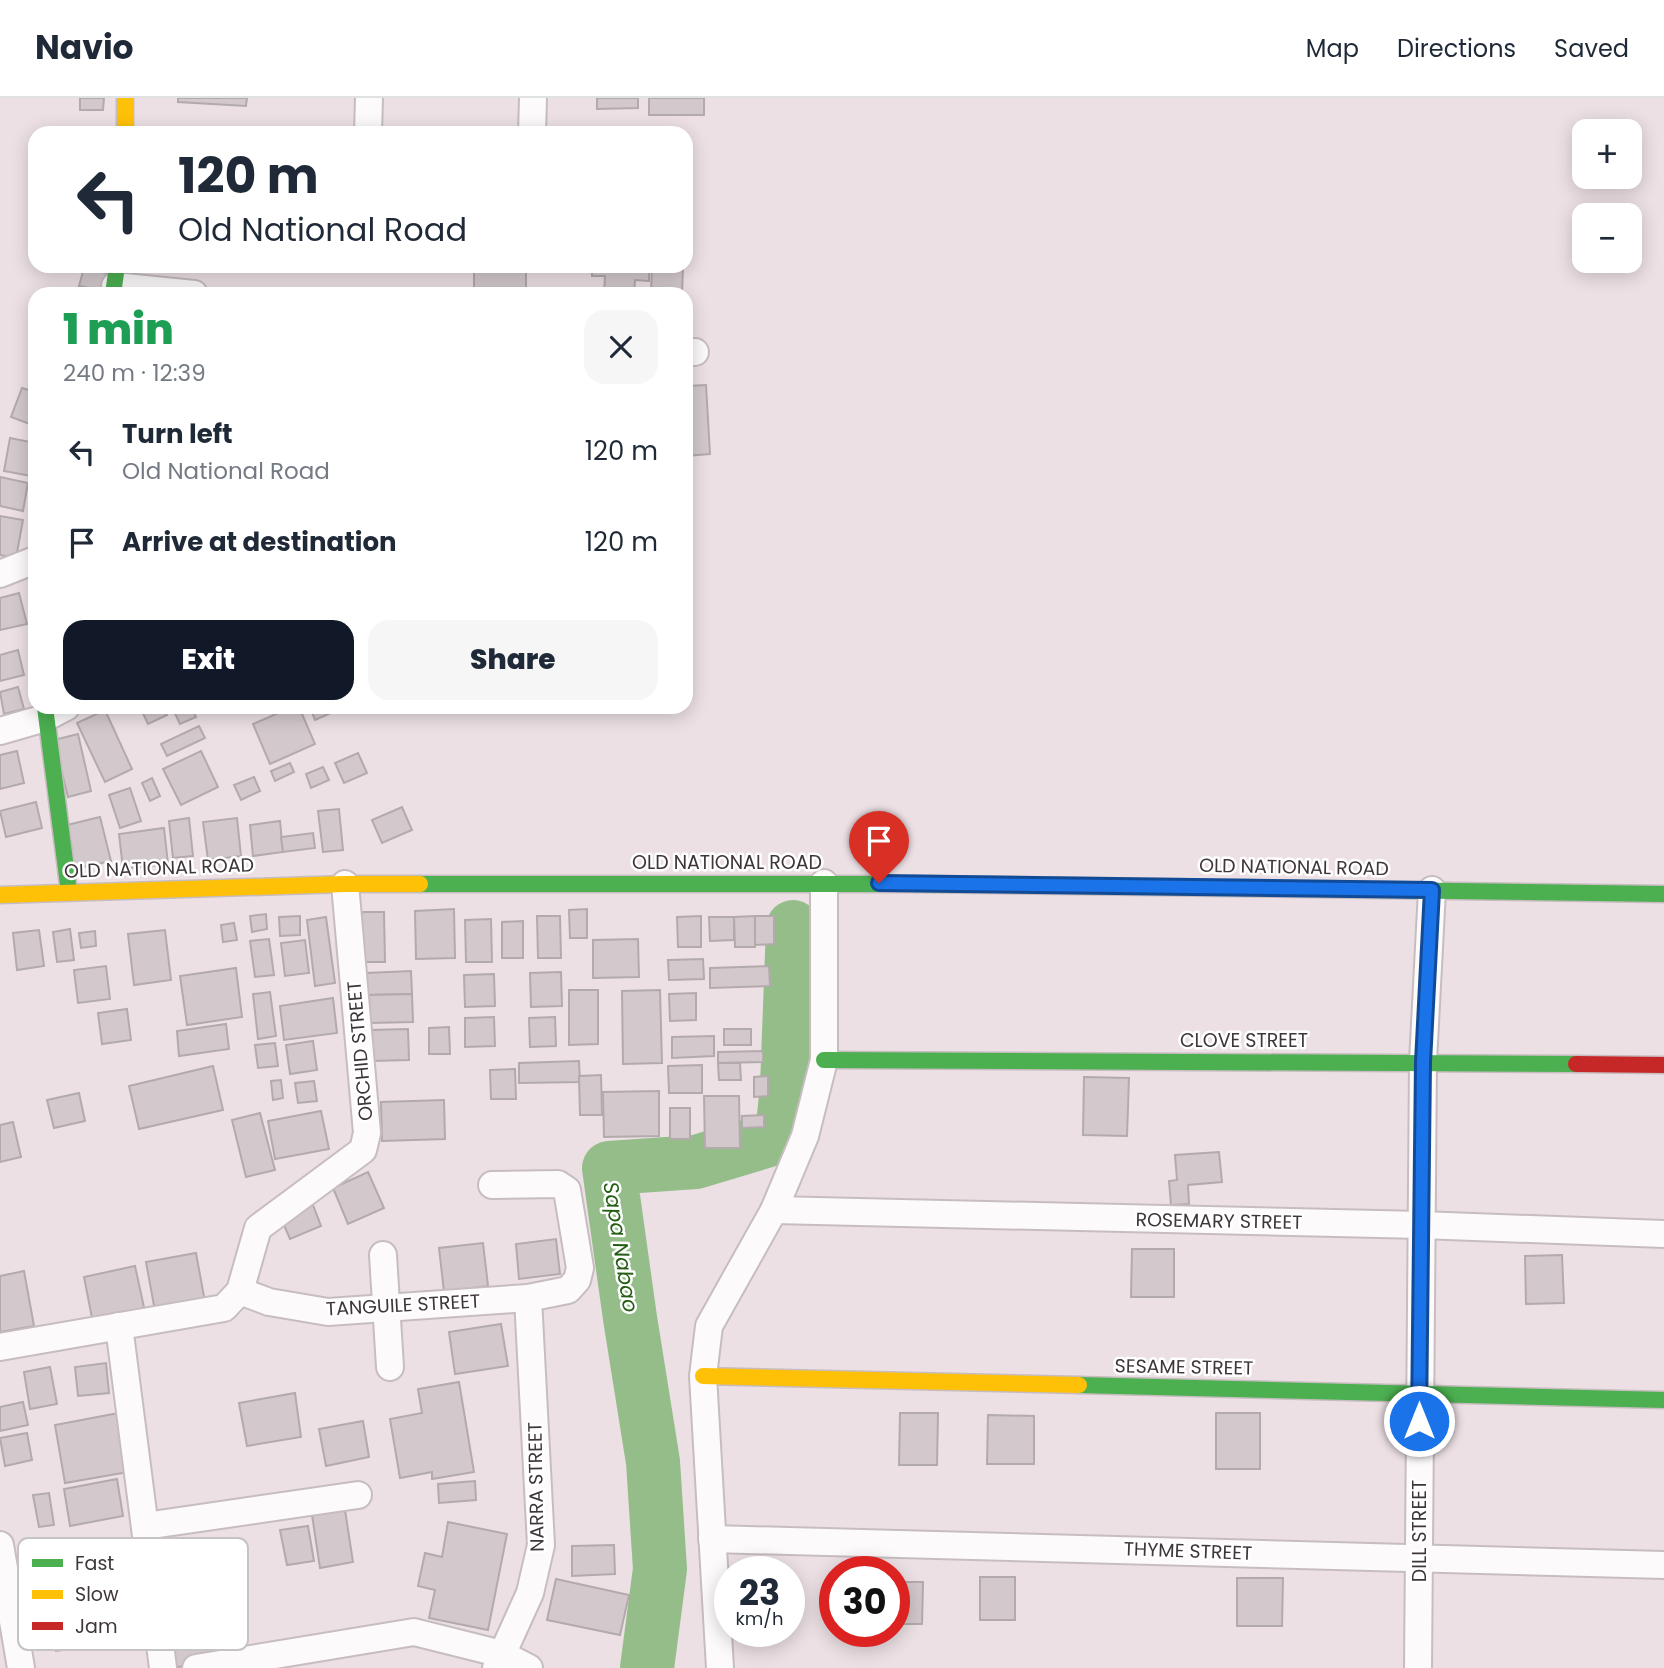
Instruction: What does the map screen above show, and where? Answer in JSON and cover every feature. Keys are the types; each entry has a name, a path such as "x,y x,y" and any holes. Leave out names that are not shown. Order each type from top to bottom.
{"street":[{"path":"125,98 125,126"},
{"path":"368,126 369,98"},
{"path":"533,98 533,126"},
{"path":"115,282 148,287"},
{"path":"0,574 28,563"},
{"path":"0,731 42,714"},
{"path":"52,714 69,892"},
{"path":"720,1668 703,1376 709,1326 774,1210 805,1136 824,1060 824,883"},
{"name":"OLD NATIONAL ROAD","path":"0,895 345,884 824,883 1664,894"},
{"name":"ORCHID STREET","path":"240,1291 258,1228 363,1150 367,1133 345,884"},
{"name":"DILL STREET","path":"1418,1668 1423,1062 1432,890"},
{"name":"CLOVE STREET","path":"824,1060 1664,1065"},
{"name":"TANGUILE STREET","path":"240,1291 270,1302 328,1312 528,1298 568,1290 578,1280 580,1268 567,1190 558,1184 492,1185"},
{"name":"ROSEMARY STREET","path":"774,1210 1421,1225 1664,1234"},
{"path":"383,1255 390,1367"},
{"path":"0,1347 224,1308 240,1291"},
{"name":"NARRA STREET","path":"499,1661 530,1593 541,1545 528,1298"},
{"path":"119,1326 147,1538"},
{"name":"SESAME STREET","path":"703,1376 1664,1400"},
{"path":"145,1526 358,1495"},
{"name":"THYME STREET","path":"712,1539 1664,1565"},
{"path":"0,1545 21,1668"},
{"path":"196,1668 414,1632 499,1661 529,1668"},
{"path":"161,1650 163,1668"}],"building":[{"path":"80,98 104,98 103,110 80,110"},
{"path":"178,98 247,98 246,106 178,102"},
{"path":"597,98 638,98 638,108 597,109"},
{"path":"649,98 704,98 704,115 649,115"},
{"path":"83,273 106,273 103,287 79,286"},
{"path":"474,273 526,273 526,287 474,287"},
{"path":"592,273 649,273 649,281 635,280 634,287 604,287 605,276 592,276"},
{"path":"652,273 683,273 682,287 651,287"},
{"path":"706,385 710,454 693,455 693,386"},
{"path":"22,388 28,390 28,423 11,417"},
{"path":"10,438 28,442 28,475 4,471"},
{"path":"0,477 28,483 23,511 0,506"},
{"path":"0,516 23,520 16,558 0,555"},
{"path":"19,593 27,624 0,630 0,598"},
{"path":"18,650 24,675 0,681 0,655"},
{"path":"18,687 24,709 4,714 0,692"},
{"path":"96,714 107,714 132,769 105,782 77,723"},
{"path":"143,714 166,714 167,715 148,724"},
{"path":"175,714 194,714 196,717 180,724"},
{"path":"276,714 302,714 315,744 270,764 253,724"},
{"path":"313,714 329,714 315,720"},
{"path":"199,726 205,738 167,756 161,744"},
{"path":"78,734 91,791 68,797 54,740"},
{"path":"17,751 24,783 0,789 0,755"},
{"path":"201,751 218,787 181,805 163,769"},
{"path":"358,753 367,773 344,783 335,763"},
{"path":"290,763 294,772 275,781 271,771"},
{"path":"323,767 329,780 311,788 306,774"},
{"path":"254,777 260,791 241,800 234,785"},
{"path":"152,778 160,796 150,801 142,783"},
{"path":"130,788 141,821 120,828 109,795"},
{"path":"36,802 42,828 6,837 0,811"},
{"path":"402,807 412,830 382,843 372,820"},
{"path":"339,809 343,850 323,852 318,811"},
{"path":"100,817 111,861 74,869 63,826"},
{"path":"189,818 193,856 173,858 169,821"},
{"path":"237,818 241,856 208,860 203,822"},
{"path":"280,821 283,852 253,856 250,825"},
{"path":"164,828 168,864 123,869 119,834"},
{"path":"313,833 315,848 283,852 281,837"},
{"path":"454,909 455,958 416,959 415,911"},
{"path":"587,909 587,938 570,938 569,910"},
{"path":"362,912 384,912 385,962 362,962"},
{"path":"266,914 267,929 252,932 250,916"},
{"path":"300,916 300,935 280,936 279,917"},
{"path":"537,916 560,916 561,958 538,958"},
{"path":"701,916 701,947 678,947 677,917"},
{"path":"755,916 755,947 735,947 734,917"},
{"path":"755,916 774,916 774,944 755,945"},
{"path":"326,917 335,983 315,986 307,920"},
{"path":"709,917 734,917 734,940 710,941"},
{"path":"491,919 492,962 466,962 465,920"},
{"path":"523,921 523,958 502,958 502,922"},
{"path":"234,923 237,940 223,942 221,925"},
{"path":"70,929 74,960 57,962 53,932"},
{"path":"39,930 44,966 17,970 13,933"},
{"path":"165,930 171,980 134,985 128,934"},
{"path":"95,931 96,946 81,948 79,933"},
{"path":"269,939 274,975 255,977 250,941"},
{"path":"638,939 639,977 593,978 593,940"},
{"path":"305,940 309,973 285,976 281,943"},
{"path":"703,959 704,979 669,980 668,960"},
{"path":"106,966 110,999 78,1003 74,970"},
{"path":"769,966 770,986 710,988 710,968"},
{"path":"236,968 242,1017 187,1025 180,976"},
{"path":"411,971 412,994 366,995 366,973"},
{"path":"561,972 562,1006 531,1007 530,973"},
{"path":"494,974 495,1006 465,1007 464,975"},
{"path":"569,990 598,990 598,1044 569,1045"},
{"path":"660,990 662,1063 623,1064 622,991"},
{"path":"270,992 276,1036 258,1039 253,994"},
{"path":"696,993 696,1020 670,1021 669,994"},
{"path":"412,994 413,1022 370,1023 369,995"},
{"path":"333,998 337,1033 284,1040 280,1006"},
{"path":"127,1009 131,1040 102,1044 98,1013"},
{"path":"494,1017 495,1046 465,1047 465,1018"},
{"path":"555,1017 556,1046 530,1047 529,1018"},
{"path":"226,1024 229,1049 179,1056 177,1031"},
{"path":"449,1027 450,1054 429,1054 429,1028"},
{"path":"408,1029 409,1060 371,1061 370,1030"},
{"path":"724,1029 751,1029 751,1045 724,1045"},
{"path":"714,1036 714,1056 672,1058 672,1037"},
{"path":"313,1041 317,1070 290,1074 286,1045"},
{"path":"275,1043 278,1066 258,1068 255,1045"},
{"path":"763,1051 763,1062 718,1063 718,1052"},
{"path":"579,1061 580,1082 519,1083 519,1063"},
{"path":"718,1063 740,1063 741,1080 719,1080"},
{"path":"702,1065 702,1093 669,1093 668,1066"},
{"path":"213,1066 223,1110 139,1129 129,1086"},
{"path":"515,1069 516,1099 491,1099 490,1070"},
{"path":"601,1075 602,1115 580,1115 579,1076"},
{"path":"768,1076 768,1096 754,1097 754,1077"},
{"path":"1084,1077 1129,1078 1127,1136 1083,1135"},
{"path":"281,1080 283,1098 273,1100 271,1081"},
{"path":"314,1081 317,1101 298,1103 295,1083"},
{"path":"659,1091 659,1136 604,1137 603,1092"},
{"path":"79,1093 85,1121 54,1128 47,1100"},
{"path":"704,1096 739,1096 740,1148 705,1148"},
{"path":"444,1100 445,1139 382,1141 381,1102"},
{"path":"670,1108 690,1108 690,1139 670,1139"},
{"path":"321,1111 329,1149 275,1159 268,1121"},
{"path":"260,1113 275,1170 246,1177 232,1120"},
{"path":"764,1115 764,1127 742,1128 742,1116"},
{"path":"13,1122 21,1157 0,1162 0,1125"},
{"path":"1219,1152 1222,1182 1188,1185 1189,1204 1171,1205 1169,1181 1177,1180 1175,1155"},
{"path":"368,1172 384,1208 348,1224 333,1188"},
{"path":"313,1205 321,1226 290,1239 281,1218"},
{"path":"556,1239 560,1274 519,1279 516,1244"},
{"path":"483,1243 488,1286 444,1292 439,1248"},
{"path":"1132,1249 1174,1249 1174,1297 1131,1297"},
{"path":"196,1253 205,1302 155,1311 146,1262"},
{"path":"1562,1255 1564,1303 1526,1304 1525,1256"},
{"path":"135,1266 145,1312 93,1323 84,1277"},
{"path":"24,1271 34,1326 0,1332 0,1276"},
{"path":"501,1324 508,1366 455,1374 449,1332"},
{"path":"106,1363 109,1393 78,1396 75,1367"},
{"path":"50,1367 57,1404 30,1409 24,1372"},
{"path":"459,1382 474,1472 432,1479 432,1472 400,1478 390,1419 422,1413 418,1389"},
{"path":"295,1393 301,1437 247,1446 239,1403"},
{"path":"23,1402 28,1425 0,1431 0,1407"},
{"path":"124,1412 134,1471 65,1483 55,1425"},
{"path":"900,1413 938,1413 937,1465 899,1465"},
{"path":"1216,1413 1260,1413 1260,1469 1216,1469"},
{"path":"988,1415 1034,1416 1034,1464 987,1464"},
{"path":"363,1421 369,1457 326,1466 319,1429"},
{"path":"27,1433 32,1460 5,1466 0,1438"},
{"path":"117,1479 123,1516 70,1526 64,1489"},
{"path":"475,1481 476,1500 439,1503 438,1484"},
{"path":"49,1493 54,1525 39,1527 33,1495"},
{"path":"345,1510 353,1562 320,1568 312,1515"},
{"path":"448,1522 507,1534 488,1630 429,1618 435,1590 418,1586 425,1553 442,1557"},
{"path":"308,1526 314,1561 287,1565 280,1530"},
{"path":"614,1545 615,1574 572,1576 572,1546"},
{"path":"980,1577 1015,1577 1015,1620 980,1620"},
{"path":"1237,1578 1283,1578 1282,1626 1237,1626"},
{"path":"556,1579 629,1595 620,1635 547,1620"},
{"path":"910,1582 923,1582 922,1624 910,1624"},
{"path":"169,1650 237,1650 238,1657 172,1668"}],"waterway":[{"name":"Sapa Nabao","path":"647,1668 660,1569 653,1462 609,1168 696,1162 782,1136 787,1086 793,927"}],"traffic: fast":[{"path":"114,287 116,273"},
{"path":"46,714 69,892"},
{"path":"420,884 916,884"},
{"path":"1384,890 1664,894"},
{"path":"824,1060 1576,1064"},
{"path":"1079,1385 1664,1400"}],"traffic: slow":[{"path":"125,98 125,126"},
{"path":"0,895 420,884"},
{"path":"916,884 1384,890"},
{"path":"703,1376 1079,1385"}],"traffic: jam":[{"path":"1576,1064 1664,1065"}],"route":[{"path":"879,883 1432,890 1423,1062 1419,1421"}]}
